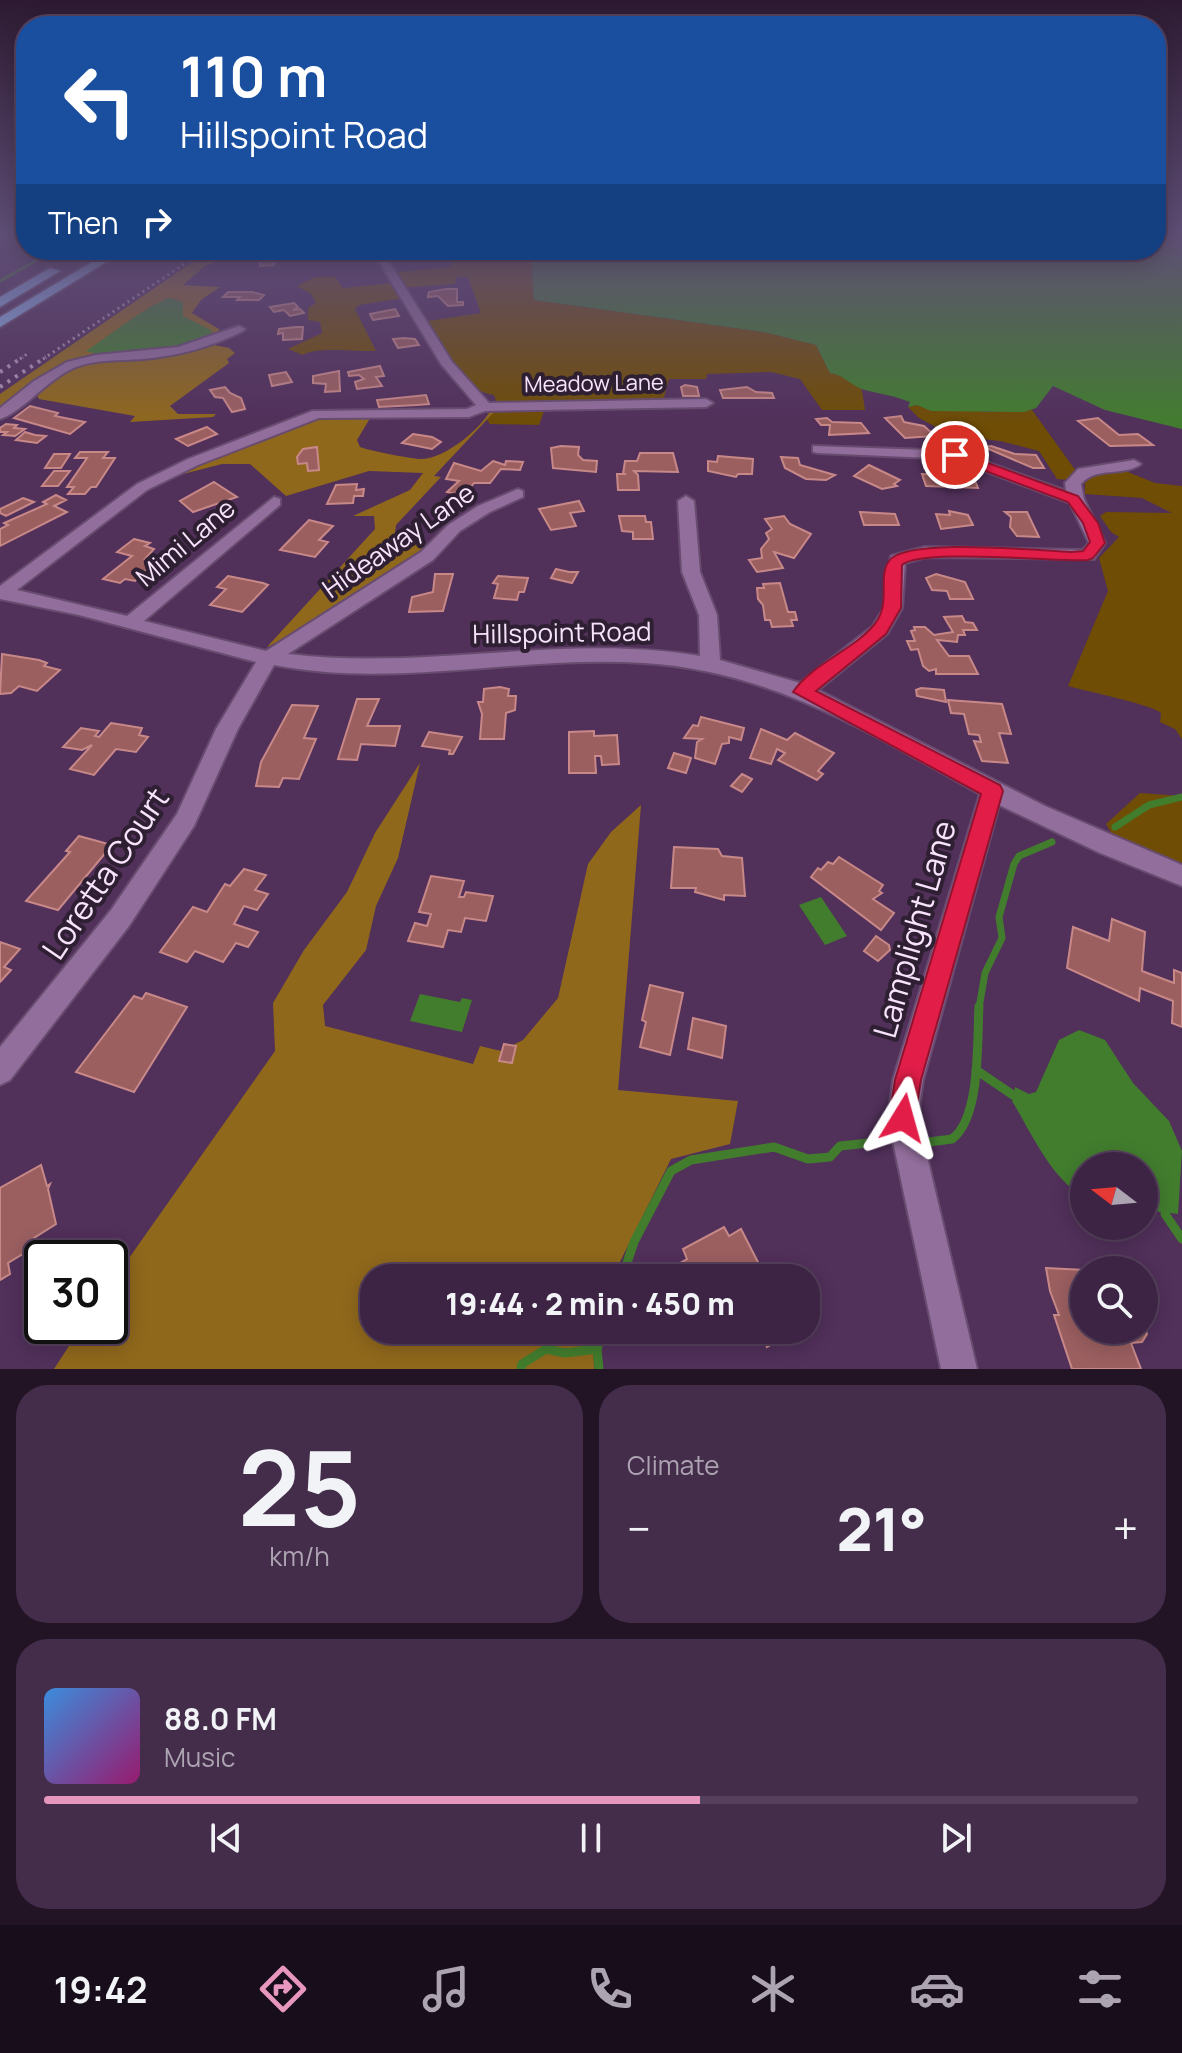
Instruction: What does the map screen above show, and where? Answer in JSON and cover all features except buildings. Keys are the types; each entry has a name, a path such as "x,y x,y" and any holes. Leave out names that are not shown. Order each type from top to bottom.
{"highway":[{"path":"0,323 41,298"}],"street":[{"path":"409,298 447,364 482,401 483,407"},
{"path":"0,415 69,366 97,359 180,352 211,344 239,329"},
{"name":"Meadow Lane","path":"1,594 97,518 142,487 193,462 317,414 469,413 483,407 706,403"},
{"path":"802,692 880,630 893,608 894,564 902,557 939,552 1088,555 1097,543 1091,523 1073,499 955,455 818,449"},
{"path":"1073,499 1073,483 1083,472 1134,464"},
{"name":"Hideaway Lane","path":"268,658 427,556 454,528 484,509 518,494"},
{"path":"686,501 691,572 708,615 710,664"},
{"name":"Mimi Lane","path":"130,623 274,502"},
{"name":"Hillspoint Road","path":"1,594 268,658 321,665 383,666 619,655 710,664 749,673 802,692 1083,836 1182,876"},
{"name":"Loretta Court","path":"0,1070 118,922 186,819 227,729 268,658"},
{"name":"Lamplight Lane","path":"959,1369 913,1178 903,1118 908,1080 992,791"}],"shaded area":[{"path":"140,298 204,298 192,313 219,329 220,334 186,345 97,355 68,363 37,381 0,410 0,394"},
{"path":"169,298 183,302 183,316 213,331 190,342 152,350 112,354 86,351 139,314"},
{"path":"313,298 404,298 359,305 355,309 376,351 327,350 303,355 288,349 322,333 320,322 308,320 308,308 316,303"},
{"path":"476,298 534,298 764,332 816,345 830,373 846,377 862,390 865,410 822,410 800,379 771,372 707,374 706,379 669,379 663,401 547,403 539,425 490,424 487,420 497,404 494,395 482,392 462,377 446,356 428,321 481,313"},
{"path":"1182,298 1182,429 1105,410 1053,386 1036,408 1024,412 931,411 917,405 908,407 910,402 860,388 830,373 816,345 764,332 534,300"},
{"path":"214,345 229,348 235,353 227,359 229,363 170,406 178,414 216,414 213,417 130,422 135,416 39,399 36,393 65,372 84,363 116,357 182,353"},
{"path":"917,405 987,412 1032,410 1076,471 1069,480 1057,479 1039,451 1000,441 953,436 919,418 908,407"},
{"path":"491,410 495,411 434,476 441,477 396,525 395,533 427,551 319,623 267,647 375,529 374,516 353,516 410,490 423,473 369,471 286,496 250,464 222,464 164,479 322,416 372,415 357,440 360,447 422,459 441,454 461,442"},
{"path":"1123,470 1155,483 1182,486 1182,739 1175,729 1160,722 1161,713 1155,710 1068,686 1108,591 1099,558 1119,537 1111,532 1100,516 1106,512 1172,513 1142,498 1085,494 1085,483 1095,474"},
{"path":"420,763 398,858 376,906 366,950 323,1005 325,1026 473,1064 480,1046 501,1051 523,1040 558,998 588,864 611,832 641,805 618,1090 738,1101 730,1144 671,1159 619,1264 360,1264 360,1344 593,1344 594,1369 54,1369 70,1344 128,1344 128,1259 275,1051 273,1003 304,950 347,892 375,833"},
{"path":"1140,793 1182,796 1182,865 1114,837 1106,824"},
{"path":"821,897 847,936 825,945 799,905"},
{"path":"420,994 460,1002 462,998 472,1000 462,1032 410,1021"},
{"path":"1079,1030 1105,1040 1133,1083 1169,1121 1182,1151 1178,1214 1158,1212 1158,1152 1070,1152 1070,1187 1052,1167 1012,1101 1015,1087 1029,1094 1036,1092 1059,1040"}],"waterway":[{"path":"1115,827 1149,805 1182,797"},
{"path":"979,1008 985,973 1002,938 999,917 1014,864 1019,856 1052,842"},
{"path":"976,1070 979,1006"},
{"path":"929,1142 952,1139 961,1129 973,1097 976,1070"},
{"path":"976,1070 1013,1095"},
{"path":"627,1264 634,1242 671,1171 691,1160 774,1147 808,1159 830,1157 840,1146 879,1142"},
{"path":"1165,1214 1182,1239"},
{"path":"597,1349 599,1344"},
{"path":"521,1369 522,1364 546,1349 565,1353 597,1349"},
{"path":"597,1349 599,1369"}],"railway":[{"path":"45,358 134,298"},
{"path":"21,358 27,354"},
{"path":"0,372 21,358"},
{"path":"0,387 45,358"}],"route":[{"path":"903,1118 908,1080 992,791 802,692 880,630 893,608 894,564 902,557 925,552 1088,555 1097,543 1091,523 1073,499 955,455"}]}
